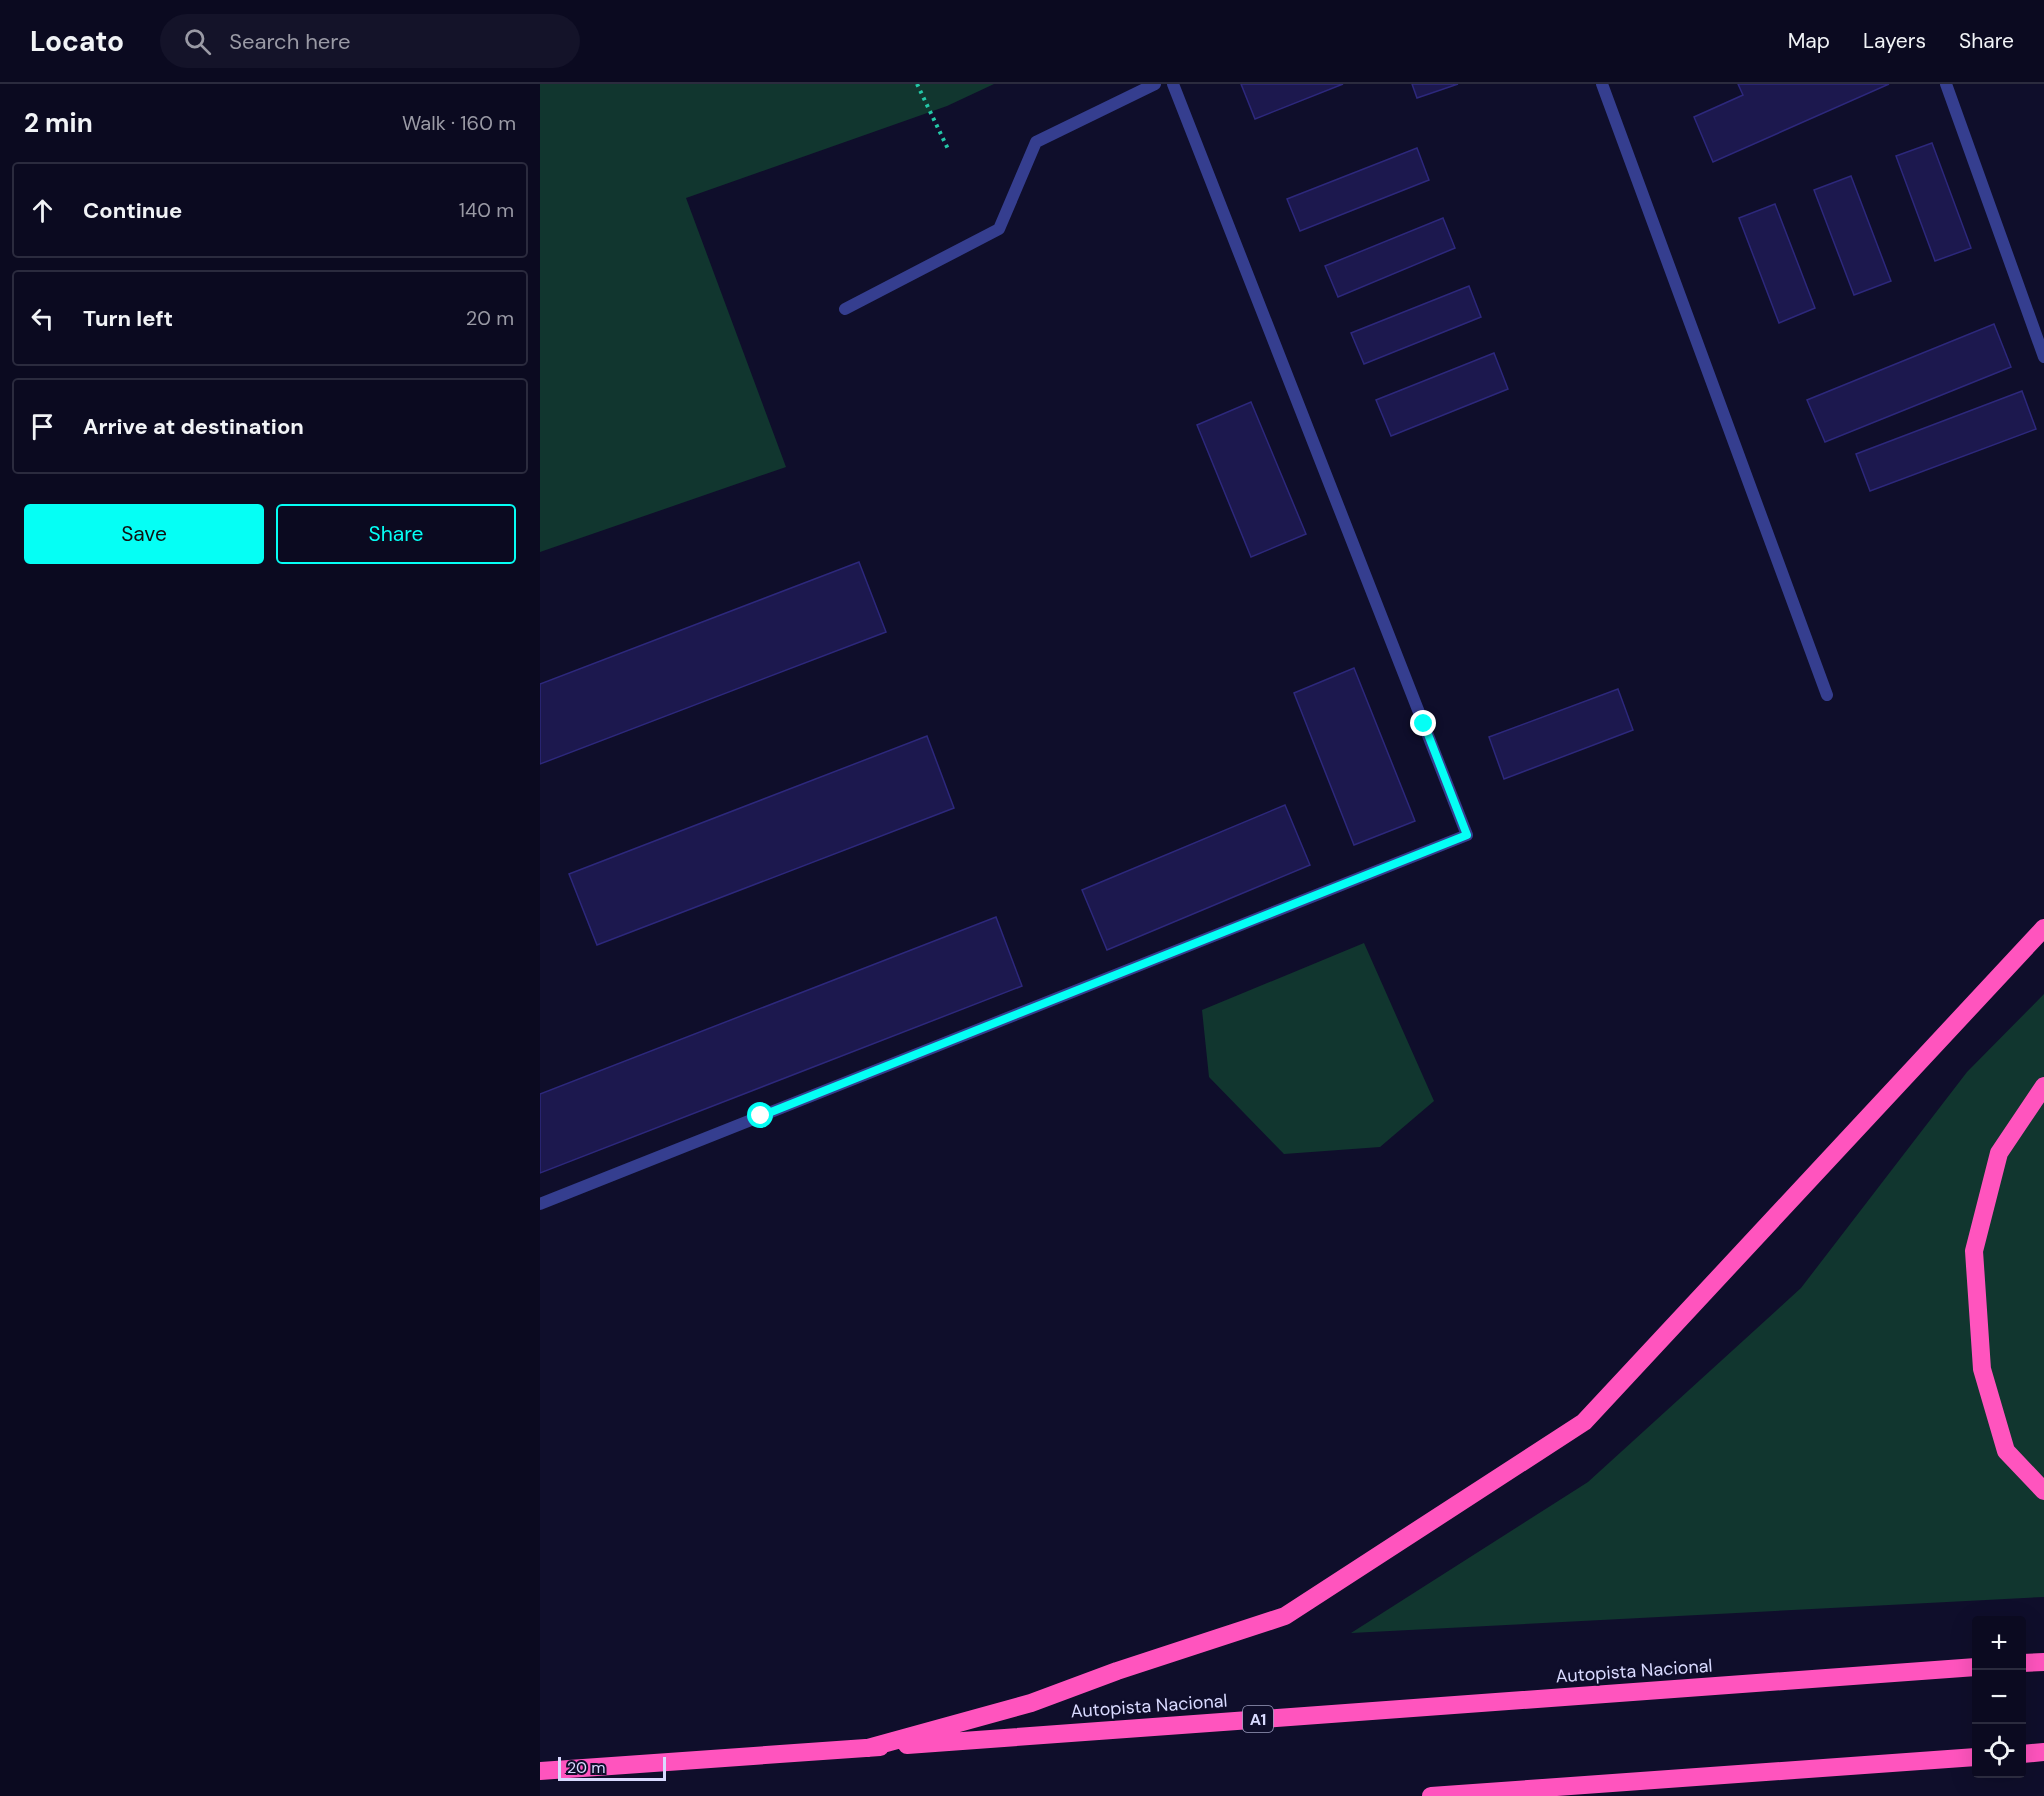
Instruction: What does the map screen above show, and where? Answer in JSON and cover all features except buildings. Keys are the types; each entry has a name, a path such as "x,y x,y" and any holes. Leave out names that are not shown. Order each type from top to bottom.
{"highway":[{"path":"868,1748 1031,1703 1117,1671 1285,1616 1584,1422 2044,928"},
{"path":"2044,1086 1999,1153 1974,1251 1982,1369 2006,1451 2044,1491"},
{"path":"2026,1663 2044,1662"},
{"name":"Autopista Nacional","path":"540,1771 1972,1667"},
{"path":"2026,1754 2044,1752"},
{"path":"1431,1796 1972,1757"}],"lane":[{"path":"845,309 999,229 1036,141 1155,84"},
{"path":"540,1204 1467,835 1173,84"},
{"path":"1602,84 1827,695"},
{"path":"1946,84 2044,357"}],"path":[{"path":"917,84 948,149"}],"green space":[{"path":"540,84 994,84 947,106 686,198 786,467 540,552"},
{"path":"1364,943 1434,1101 1380,1147 1284,1154 1209,1077 1202,1010"},
{"path":"2044,994 2044,1597 1351,1633 1588,1482 1801,1288 1967,1072"}],"route":[{"path":"761,1116 1467,835 1424,724"}]}
